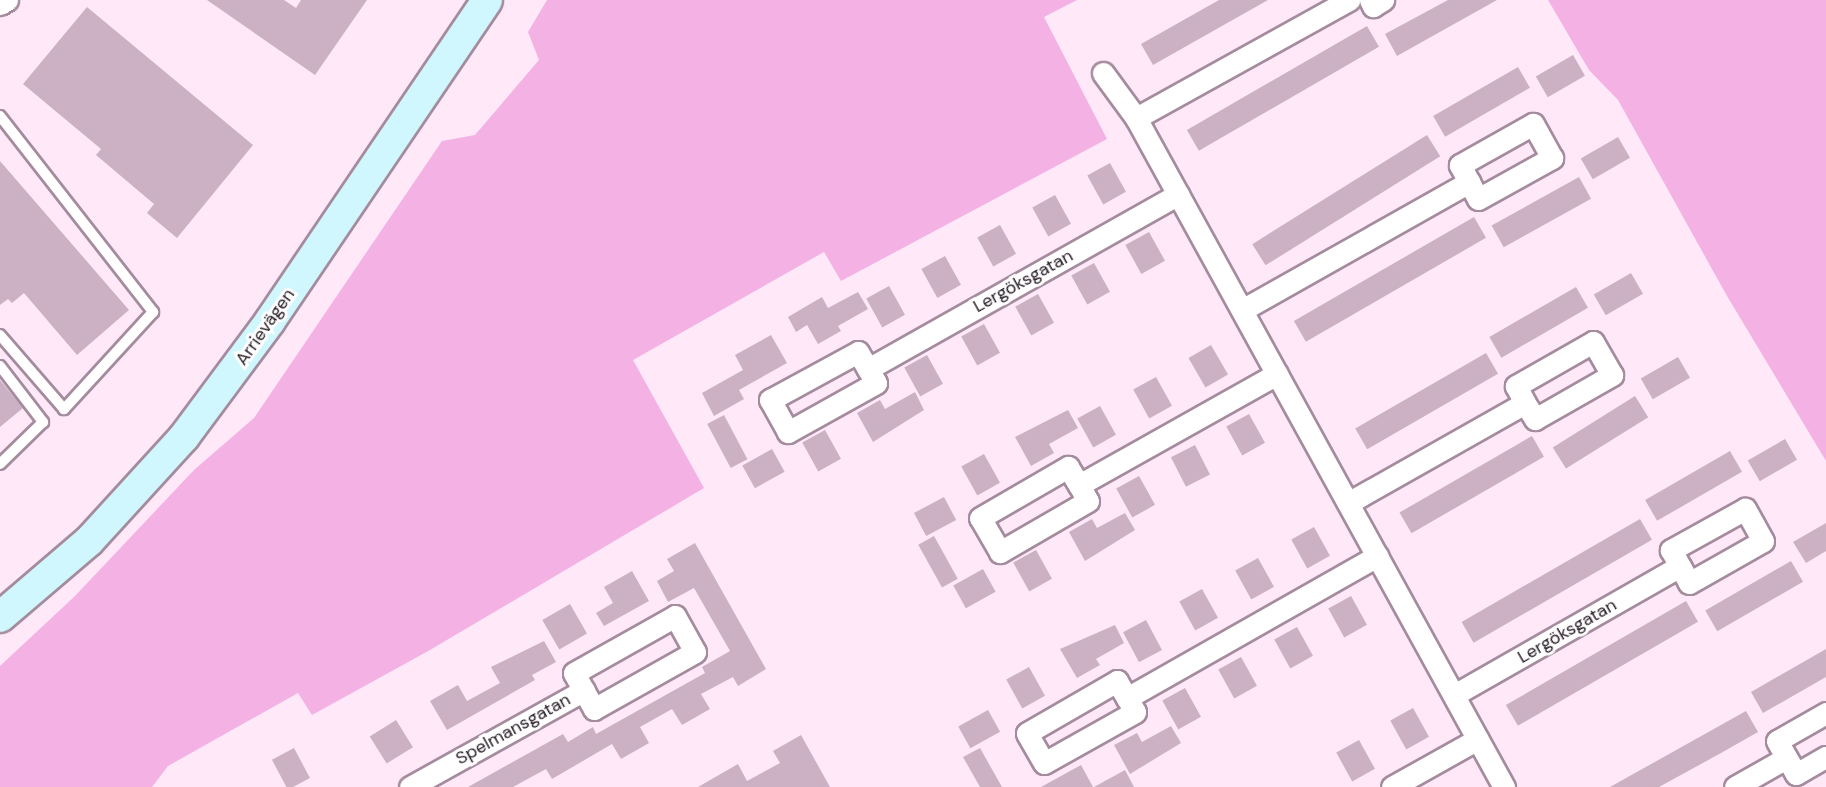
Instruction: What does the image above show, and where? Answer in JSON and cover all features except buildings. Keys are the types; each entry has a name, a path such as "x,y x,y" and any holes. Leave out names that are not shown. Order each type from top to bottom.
{"main road":[{"name":"Arrievägen","path":"0,618 89,541 184,437 270,321 487,0"}],"street":[{"path":"0,4 7,0"},
{"path":"1136,118 1349,0"},
{"path":"1370,0 1373,6 1383,0"},
{"path":"1103,73 1136,118 1504,787"},
{"path":"1242,310 1469,182"},
{"name":"Lergöksgatan","path":"868,369 1178,194"},
{"path":"858,352 868,369 876,383 788,432 770,400 858,352"},
{"path":"1079,486 1277,374"},
{"path":"1348,504 1526,403"},
{"path":"1068,467 1079,486 1088,501 1000,552 980,518 1068,467"},
{"path":"1127,698 1377,556"},
{"name":"Lergöksgatan","path":"1454,695 1680,566"},
{"name":"Spelmansgatan","path":"675,616 695,652 594,709 584,690 574,673 675,616"},
{"path":"1117,681 1127,698 1135,712 1044,763 1027,733 1117,681"},
{"name":"Spelmansgatan","path":"410,787 584,690"},
{"path":"1826,713 1777,741 1796,774 1826,757"},
{"path":"1392,787 1478,739"},
{"path":"1735,787 1786,758"}],"lane":[{"path":"0,116 153,312 64,410 0,335"},
{"path":"0,366 43,422 0,464"}],"shaded area":[{"path":"547,0 1077,0 1044,17 1107,139 841,281 824,252 633,360 704,488 430,650 312,715 298,693 168,766 152,787 0,787 0,666 75,596 194,470 254,418 442,141 475,135 539,60 528,32"},
{"path":"1548,0 1826,0 1826,461 1727,296 1618,100 1589,70"}]}
